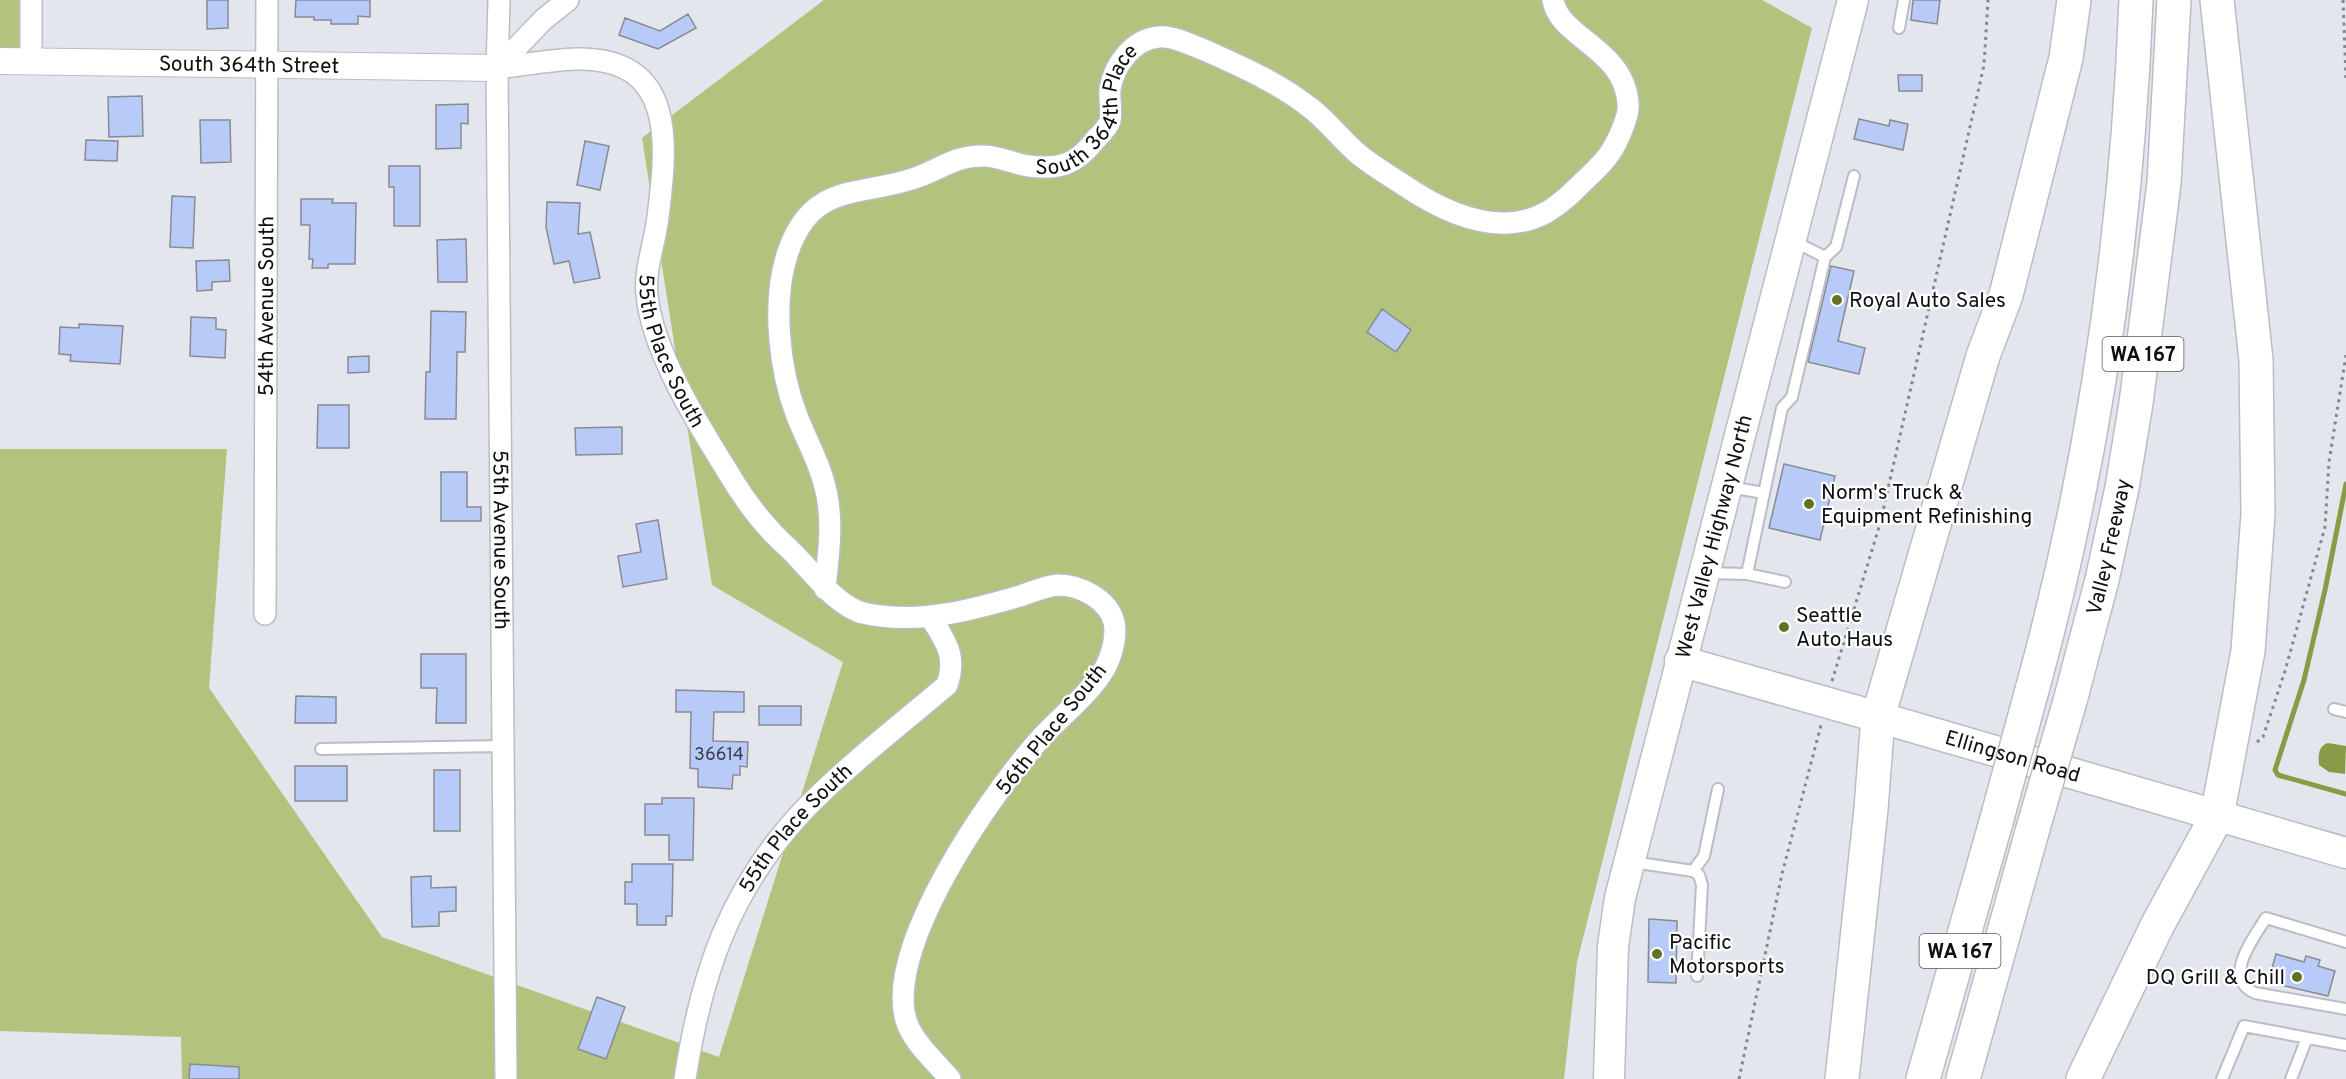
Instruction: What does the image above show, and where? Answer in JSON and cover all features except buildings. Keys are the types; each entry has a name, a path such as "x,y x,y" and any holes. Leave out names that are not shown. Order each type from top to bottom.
{"highway":[{"path":"1842,1079 1871,809 1878,717 1983,356 2006,295 2066,58 2074,0"},
{"name":"Valley Freeway","path":"1923,1079 1996,822 2063,568 2096,399 2122,198 2136,0"},
{"name":"Valley Freeway","path":"1963,1079 2070,701 2102,580 2122,488 2136,403 2164,183 2174,0"},
{"path":"2083,1079 2158,924 2217,816 2248,651 2258,514 2256,360 2217,0"}],"main road":[{"name":"West Valley Highway North","path":"1609,1079 1613,946 1620,898 1853,0"},
{"name":"Ellingson Road","path":"1680,661 2346,853"}],"street":[{"path":"31,61 32,0"},
{"name":"54th Avenue South","path":"265,614 267,0"},
{"name":"55th Avenue South","path":"499,0 497,68 506,1079"},
{"path":"497,68 544,19 568,0"},
{"name":"South 364th Place","path":"825,589 830,547 828,498 822,477 789,395 782,357 780,309 783,272 792,242 802,224 815,209 830,198 916,177 961,157 988,155 1025,166 1055,168 1084,156 1110,122 1110,87 1122,56 1139,44 1161,36 1192,45 1272,82 1312,110 1368,161 1420,197 1473,220 1488,223 1510,222 1545,213 1566,199 1610,153 1629,110 1627,88 1614,67 1600,51 1562,21 1554,7 1553,0"},
{"name":"55th Place South","path":"497,68 587,60 628,71 640,79 652,92 660,112 663,150 658,224 646,280 652,322 689,406 733,480 770,530 799,558 825,589"},
{"name":"South 364th Street","path":"0,61 497,68"},
{"name":"56th Place South","path":"825,589 859,613 896,618 931,618 1062,585 1080,589 1097,598 1110,612 1115,627 1113,646 1103,671 1040,739 1006,782 935,893 917,931 905,975 903,997 906,1018 912,1032 950,1079"},
{"name":"55th Place South","path":"685,1079 693,1028 711,960 725,926 756,870 826,788 947,685 952,669 949,646 931,618"}],"lane":[{"path":"1899,28 1904,0"},
{"path":"1747,574 1782,408 1792,397 1825,257 1836,247 1854,176"},
{"path":"1790,240 1799,242 1825,257"},
{"path":"1725,487 1764,492"},
{"path":"1703,573 1747,574 1785,582"},
{"path":"2334,709 2346,712"},
{"path":"321,749 503,747"},
{"path":"1694,871 1704,856 1718,789"},
{"path":"1629,862 1694,871 1698,875 1702,885 1697,976"},
{"path":"2346,942 2266,918 2244,958 2239,976 2246,989 2255,993 2346,1009"},
{"path":"2222,1079 2244,1026 2346,1045"},
{"path":"2291,1079 2307,1038"}],"path":[{"path":"1739,1079 1782,874 1837,662 1880,524 1984,65 1988,0"},
{"path":"2343,0 2346,79"},
{"path":"2228,761 2244,754 2264,737 2288,661 2325,527 2329,462 2346,355"}],"shaded area":[{"path":"0,0 43,0 41,61 0,61"},
{"path":"824,0 1762,0 1812,28 1577,962 1564,1079 182,1079 181,1037 0,1031 0,449 227,449 209,688 382,937 719,1057 843,662 712,585 642,138"},
{"path":"2328,743 2346,746 2345,774 2329,772 2319,765 2320,749"}],"waterway":[{"path":"2346,484 2304,680 2275,770 2278,775 2346,794"}],"place":[{"name":"Royal Auto Sales","path":"1837,300"},
{"name":"Norm's Truck & Equipment Refinishing","path":"1809,504"},
{"name":"Seattle Auto Haus","path":"1784,627"},
{"name":"Pacific Motorsports","path":"1657,954"},
{"name":"DQ Grill & Chill","path":"2297,977"}]}
